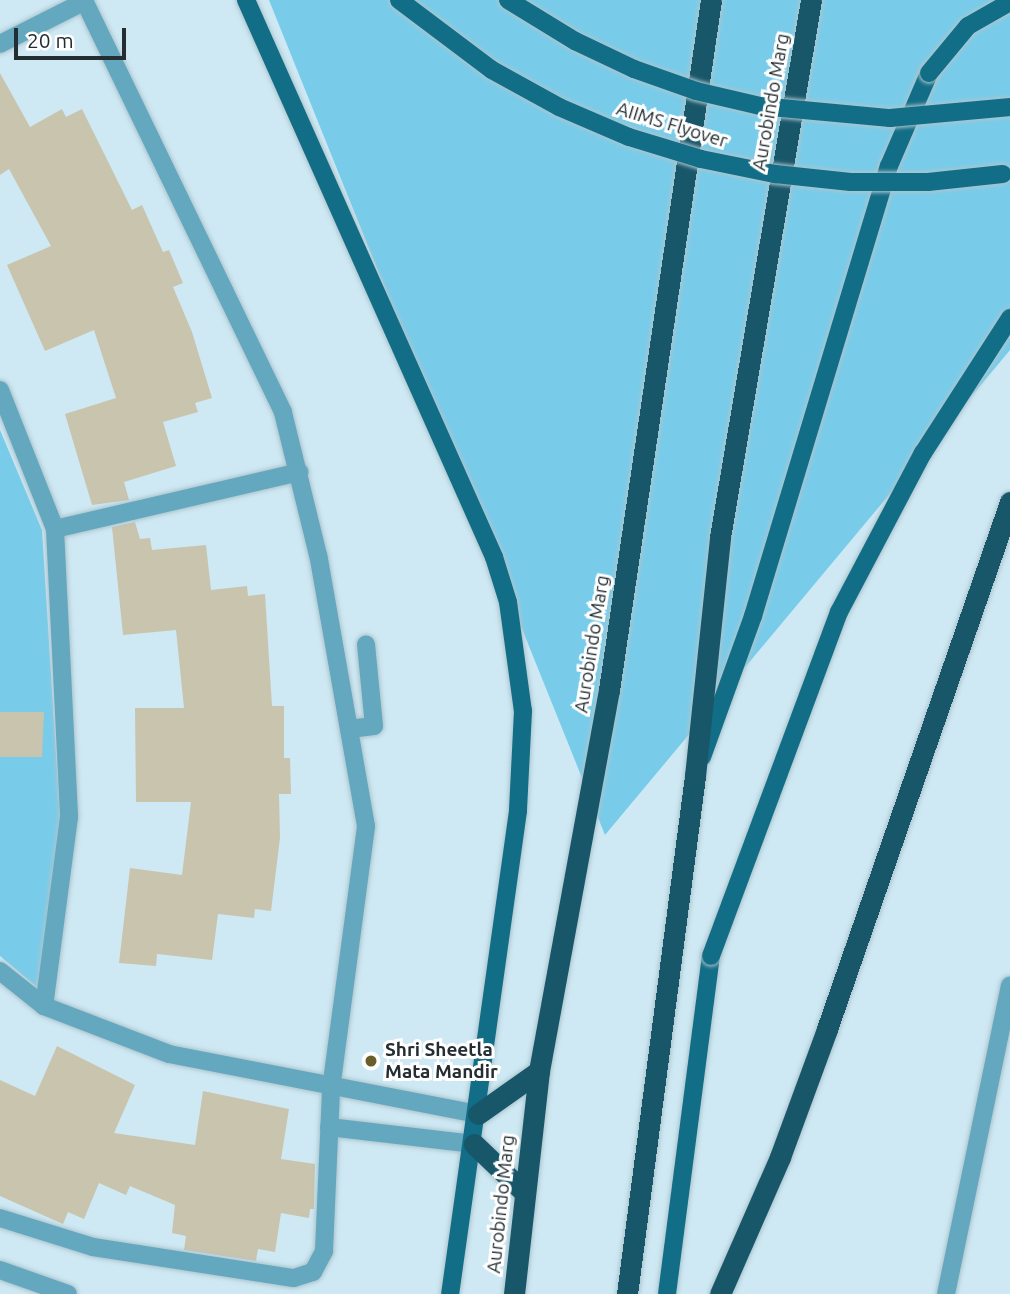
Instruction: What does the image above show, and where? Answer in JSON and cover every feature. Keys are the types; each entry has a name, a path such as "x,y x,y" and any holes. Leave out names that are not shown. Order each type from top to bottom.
{"highway":[{"name":"Aurobindo Marg","path":"513,1294 539,1071 609,690 711,0"},
{"name":"Aurobindo Marg","path":"627,1294 695,776 720,537 811,0"},
{"path":"720,1294 780,1157 827,1029 1010,502"},
{"path":"478,1114 539,1071"},
{"path":"474,1144 524,1192"}],"main road":[{"path":"246,0 494,556 508,602 523,711 518,811 474,1144 450,1294"},
{"name":"AIIMS Flyover","path":"399,0 492,70 559,107 629,137 701,159 775,174 852,182 928,182 1007,173"},
{"path":"508,0 575,41 634,69 696,91 760,106 824,116 890,118 1010,107"},
{"path":"695,776 753,617 889,166 929,73 968,26 1010,2"},
{"path":"667,1294 711,956 839,612 923,453 1010,318"}],"street":[{"path":"0,44 85,1 284,412 299,472 366,826 331,1089 324,1251 313,1272 294,1278 93,1247 0,1218"},
{"path":"0,390 55,529 69,817 44,1006"},
{"path":"55,529 299,472"},
{"path":"349,729 374,726 366,644"},
{"path":"0,971 44,1006 169,1054 331,1089 478,1114"},
{"path":"946,1294 1002,1066 1010,986"},
{"path":"329,1127 474,1144"},
{"path":"0,1270 68,1294"}],"shaded area":[{"path":"269,0 1010,0 1010,350 605,835"},
{"path":"0,430 42,530 60,818 38,988 0,956"}],"building":[{"path":"0,73 30,127 62,109 66,117 82,109 132,210 142,205 163,252 169,250 183,283 173,287 192,332 212,398 195,403 198,412 163,422 176,466 124,482 129,500 92,505 65,414 116,398 94,330 45,351 7,265 51,246 9,169 0,175"},
{"path":"135,522 140,539 150,538 152,550 206,545 211,590 247,586 248,596 265,594 272,706 284,706 284,758 290,758 291,794 279,794 280,838 271,911 255,909 254,918 218,914 212,960 157,954 156,966 119,963 130,868 182,875 191,802 136,802 135,708 184,708 176,630 123,635 112,527"},
{"path":"0,712 44,712 42,757 0,757"},
{"path":"57,1046 135,1085 114,1133 195,1145 203,1091 289,1109 281,1159 315,1164 314,1209 310,1209 309,1218 281,1213 275,1252 258,1249 256,1261 184,1250 186,1236 172,1233 175,1205 130,1186 126,1195 99,1183 84,1219 68,1212 63,1224 0,1196 0,1080 35,1096"}],"place":[{"name":"Shri Sheetla Mata Mandir","path":"371,1061"}]}
